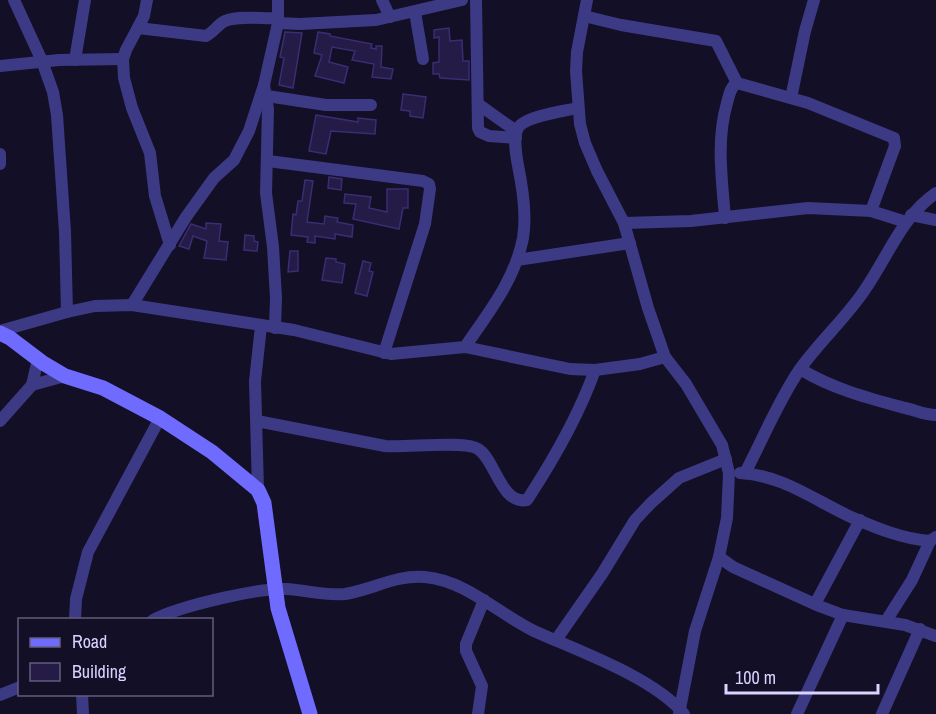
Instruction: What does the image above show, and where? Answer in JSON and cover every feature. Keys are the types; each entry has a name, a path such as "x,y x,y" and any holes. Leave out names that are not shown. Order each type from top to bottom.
{"street":[{"path":"14,0 42,61 53,92 57,115 65,232 67,312"},
{"path":"75,60 85,0"},
{"path":"147,0 144,16 123,59 124,78 132,108 150,153 158,207 170,245"},
{"path":"132,305 179,228 214,178 234,160 262,108 278,21 278,0"},
{"path":"382,0 390,18"},
{"path":"138,28 206,36 223,22 234,19 300,24 376,20 461,0"},
{"path":"476,0 478,128 480,132 489,136 516,135"},
{"path":"586,0 577,52 578,108 585,143 624,223 648,308 665,357 686,384 722,445 729,473 727,518 719,557 695,631 681,713"},
{"path":"791,98 814,0"},
{"path":"415,12 423,59"},
{"path":"584,16 621,25 716,41 737,83 808,103 894,138 895,146 871,211"},
{"path":"0,66 42,61 123,59"},
{"path":"725,218 721,167 722,123 730,92 733,85 737,83"},
{"path":"266,91 326,105 371,105"},
{"path":"478,104 516,135"},
{"path":"262,108 268,161 266,193 273,247 275,328"},
{"path":"465,347 505,286 517,260 523,237 524,212 516,135 523,122 578,108"},
{"path":"0,154 0,164"},
{"path":"268,161 429,184 425,224 384,353"},
{"path":"745,473 800,369 857,301 909,218 936,193"},
{"path":"624,223 725,218 808,208 871,211 936,220"},
{"path":"517,260 630,243"},
{"path":"0,332 95,306 132,305 225,318 329,338 384,353 465,347 570,369 595,370 640,364 665,357"},
{"path":"261,326 255,381 258,490 264,503 278,608 310,714"},
{"path":"0,332 65,376 103,388 160,418 212,452 258,490"},
{"path":"0,421 32,385 38,359"},
{"path":"800,369 821,382 922,413 936,415"},
{"path":"257,421 385,446 457,444 477,447 483,452 504,488 520,501 529,497 558,450 586,395 595,370"},
{"path":"32,385 65,376"},
{"path":"75,618 76,599 88,552 160,418"},
{"path":"556,640 636,520 651,503 679,478 726,459"},
{"path":"729,473 745,473 775,479 860,520 913,540 933,539 912,580 886,621"},
{"path":"815,604 860,520"},
{"path":"719,557 733,567 843,615 886,621 936,636"},
{"path":"159,618 196,605 276,590 343,594 408,578 423,577 444,581 484,600 532,630 656,690 681,713"},
{"path":"478,714 482,686 465,651 484,600"},
{"path":"797,714 843,615"},
{"path":"882,714 920,630"},
{"path":"0,695 18,688"},
{"path":"82,696 83,714"}],"building":[{"path":"449,28 450,41 462,40 463,61 469,61 469,80 440,78 439,74 433,74 433,63 439,62 439,37 434,38 434,30"},
{"path":"285,32 302,33 293,88 279,85 284,58 280,57"},
{"path":"318,32 372,44 371,48 376,49 376,46 382,46 381,67 393,69 391,79 372,77 374,64 352,60 355,51 332,47 329,62 348,67 344,83 315,76 322,55 314,53"},
{"path":"403,94 426,97 423,118 410,116 410,111 401,110"},
{"path":"316,115 358,122 358,118 376,120 375,134 331,131 326,154 309,151"},
{"path":"329,177 342,179 341,190 328,188"},
{"path":"305,180 313,181 307,222 324,224 325,216 338,218 337,222 353,225 352,237 335,234 335,239 315,236 315,243 307,242 308,237 291,235 293,214 296,215 298,201 302,201"},
{"path":"387,189 408,189 408,208 403,208 399,229 353,219 356,204 344,203 345,194 371,197 369,208 387,212"},
{"path":"206,223 221,224 219,241 228,242 226,260 204,258 207,241 193,236 189,249 179,246 191,224 206,229"},
{"path":"245,235 254,236 254,241 258,242 257,251 244,250"},
{"path":"290,251 298,251 298,271 288,272"},
{"path":"326,258 336,259 336,262 345,264 342,283 322,280"},
{"path":"363,261 371,263 369,271 373,272 367,296 355,293"}]}
